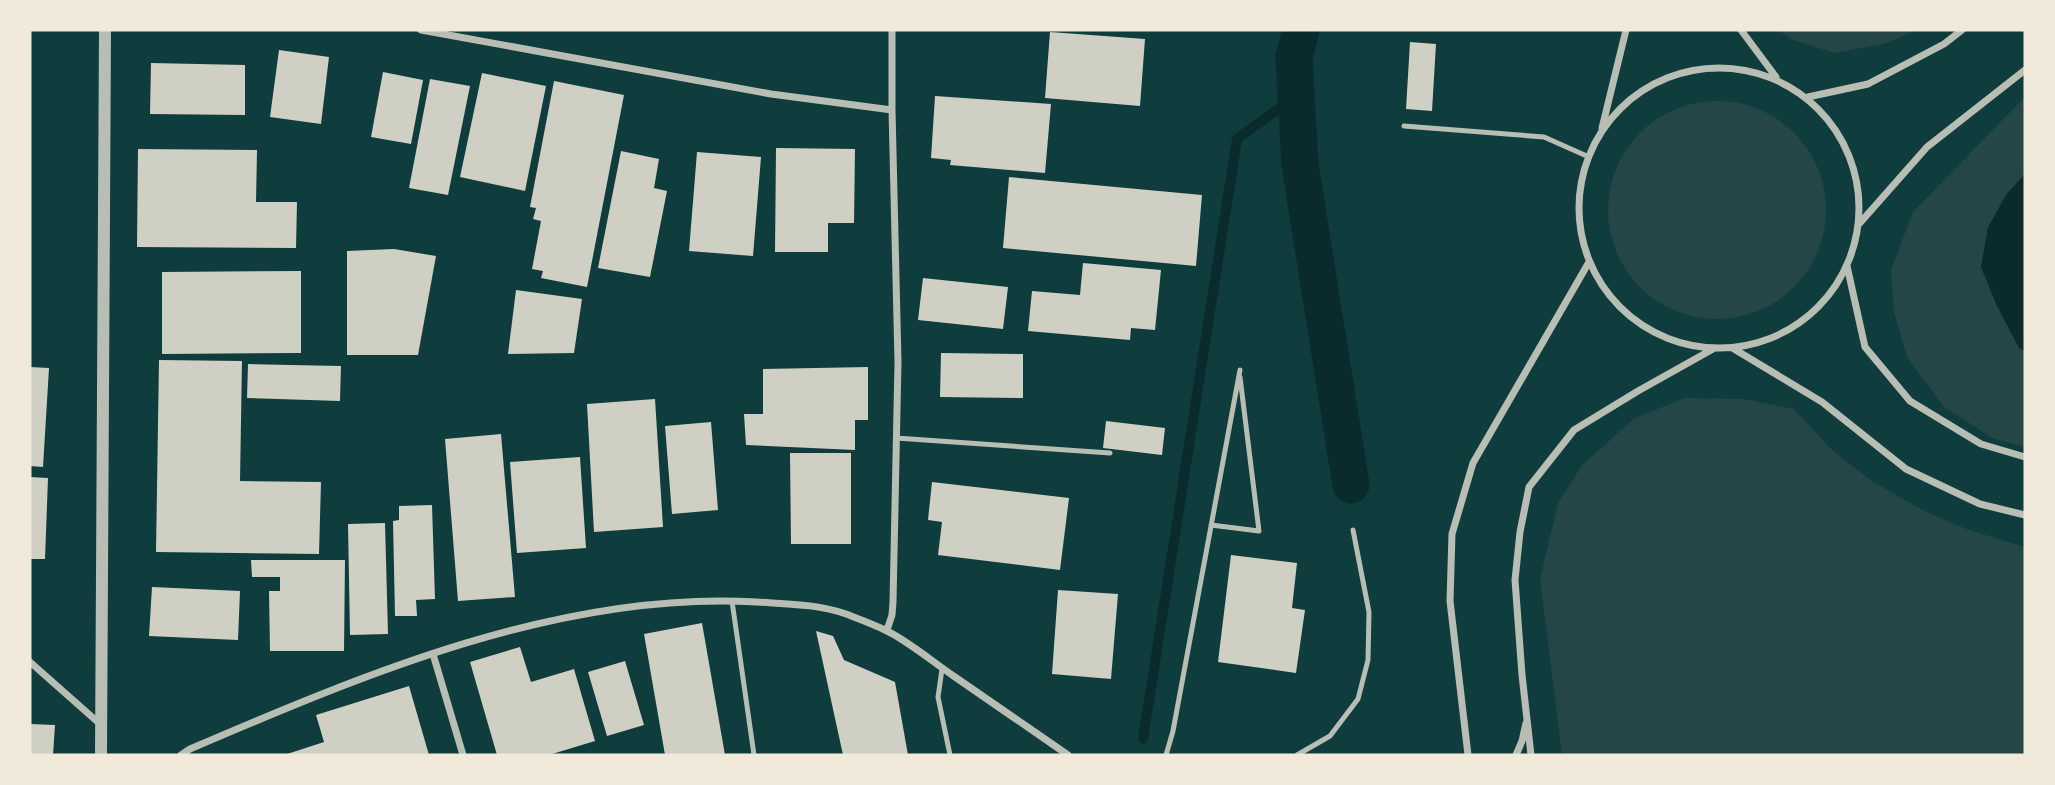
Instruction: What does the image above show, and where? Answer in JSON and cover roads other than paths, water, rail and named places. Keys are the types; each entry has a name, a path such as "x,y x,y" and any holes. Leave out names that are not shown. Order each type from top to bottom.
{"street":[{"path":"100,755 105,30"},
{"path":"421,30 771,94 892,110"},
{"path":"887,631 893,602 898,362 892,30"},
{"path":"1602,128 1636,92 1680,71 1728,66 1776,77 1808,97 1839,133 1857,177 1859,224 1847,265 1829,297 1802,322 1769,340 1734,349 1713,349 1673,342 1638,324 1609,297 1589,262 1578,217 1583,170 1602,128 1626,30"},
{"path":"1741,30 1776,77"},
{"path":"1808,97 1868,84 1944,44 1962,30"},
{"path":"1859,224 1927,147 2025,70"},
{"path":"1468,755 1450,601 1452,534 1473,463 1589,262"},
{"path":"1847,265 1865,347 1910,401 1981,444 2025,457"},
{"path":"1531,755 1515,580 1520,532 1530,487 1574,430 1713,349"},
{"path":"1734,349 1822,402 1906,469 1980,504 2025,515"},
{"path":"181,755 290,706 433,654 562,617 619,607 732,601 799,605 843,613 887,631 1068,755"},
{"path":"433,654 463,755"},
{"path":"30,662 100,724"},
{"path":"1516,755 1528,715"}],"lane":[{"path":"1404,126 1544,136 1589,157"},
{"path":"1166,755 1173,731 1220,473 1240,370 1259,531 1211,525"},
{"path":"896,438 1110,453"},
{"path":"1297,755 1330,736 1358,699 1368,660 1369,612 1353,530"},
{"path":"732,601 754,755"},
{"path":"942,669 938,697 950,755"}],"waterway":[{"path":"1301,30 1294,57 1300,165 1351,485"},
{"path":"1143,739 1237,139 1296,96"}]}
